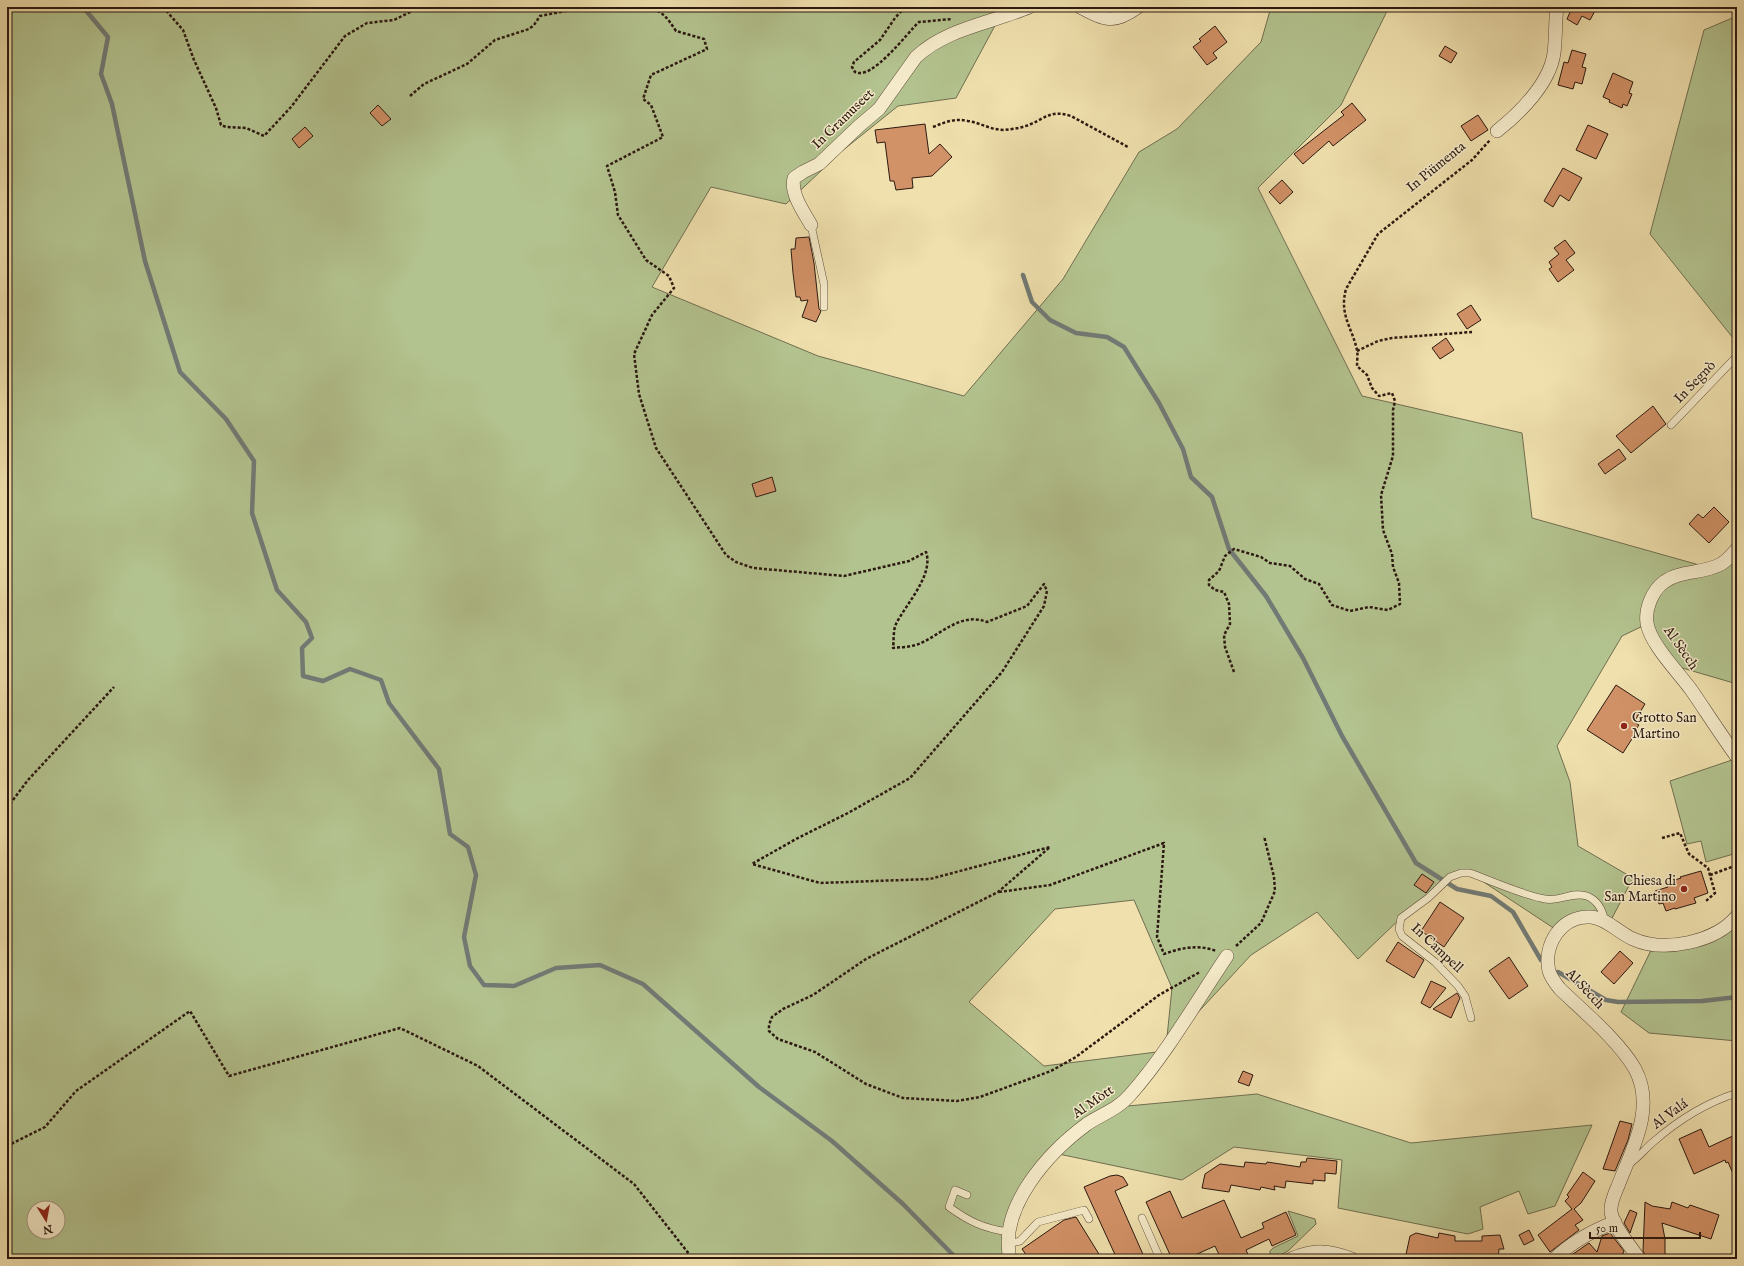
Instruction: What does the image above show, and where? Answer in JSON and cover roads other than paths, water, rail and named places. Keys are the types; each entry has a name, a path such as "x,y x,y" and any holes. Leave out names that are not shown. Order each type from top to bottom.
{"street":[{"name":"In Gramuseet","path":"811,224 798,201 794,187 794,178 819,164 879,109 916,57 929,46 964,29 1029,7"},
{"path":"1080,7 1105,20 1116,19 1138,7"},
{"path":"1497,131 1517,115 1546,77 1554,54 1557,7"},
{"name":"Al Sècch","path":"1737,549 1722,563 1711,568 1676,576 1663,583 1656,589 1651,598 1647,617 1650,632 1662,651 1692,690 1737,757"},
{"name":"Al Sècch","path":"1615,1222 1611,1211 1613,1200 1637,1138 1642,1118 1644,1104 1641,1083 1635,1070 1619,1048 1560,989 1551,975 1548,962 1549,949 1552,939 1566,924 1585,917 1598,918 1638,941 1654,944 1667,944 1692,941 1715,934 1737,916"},
{"name":"Al Mòtt","path":"1010,1259 1008,1238 1014,1211 1027,1188 1043,1166 1074,1135 1089,1123 1116,1108 1130,1095 1166,1047 1227,956"},
{"path":"1554,1259 1574,1241 1615,1222 1639,1259"},
{"path":"1291,1259 1309,1252 1322,1251 1334,1252 1349,1258"}],"lane":[{"path":"811,224 824,284 824,307"},
{"name":"In Segnò","path":"1671,425 1737,356"},
{"name":"In Campell","path":"1471,1018 1465,996 1458,986 1435,962 1402,936 1399,929 1400,918 1439,889 1450,877 1460,873 1470,873 1546,899 1576,894 1586,895 1600,906 1605,922"},
{"name":"Al Valá","path":"1626,1166 1637,1159 1652,1143 1696,1110 1737,1093"},
{"path":"968,1195 955,1190 949,1207 968,1220 1008,1238 1020,1241 1038,1222 1084,1210 1089,1219"},
{"path":"1142,1218 1160,1259"}],"waterway":[{"path":"83,7 108,37 101,74 112,104 145,261 180,372 226,419 254,461 252,513 277,590 306,622 312,638 302,648 303,676 323,681 350,669 381,680 389,703 439,769 450,834 468,847 476,875 464,937 470,966 484,985 514,986 556,968 600,965 643,984 759,1087 832,1141 903,1204 957,1259"},
{"path":"1023,275 1032,302 1050,320 1076,333 1107,337 1124,347 1159,403 1183,449 1191,477 1212,497 1229,549 1266,596 1303,658 1342,736 1416,863 1457,889 1491,896 1513,912 1541,960"},
{"path":"1558,972 1606,1000 1618,1002 1702,1001 1737,997"}],"place":[{"name":"Grotto San Martino","path":"1624,726"},
{"name":"Chiesa di San Martino","path":"1684,889"}]}
